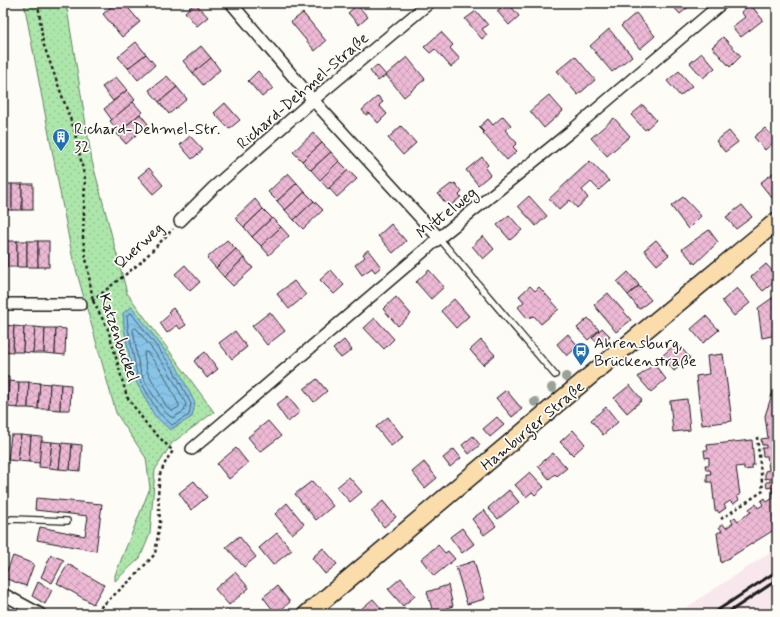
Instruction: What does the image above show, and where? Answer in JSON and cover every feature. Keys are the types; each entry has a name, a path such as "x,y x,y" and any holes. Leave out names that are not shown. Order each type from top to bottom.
{"main road":[{"name":"Hamburger Straße","path":"307,614 585,380 776,224"}],"street":[{"path":"231,3 313,100 439,238"},
{"name":"Richard-Dehmel-Straße","path":"180,221 214,188 313,100 429,3"},
{"name":"Mittelweg","path":"192,449 439,238 570,132 722,3"},
{"path":"3,304 81,304"},
{"path":"3,594 40,614"}],"lane":[{"path":"439,238 555,375"},
{"path":"3,524 12,519 67,521"}],"path":[{"name":"Katzenbuckel","path":"38,3 43,43 74,129 85,179 83,239 93,301 108,329 127,398 148,426 173,451 167,459 160,474 158,495 160,522 155,554 133,578 93,614"},
{"name":"Querweg","path":"93,301 140,263 180,221"},
{"path":"721,519 763,491 757,437"}],"shaded area":[{"path":"777,548 777,614 677,614 705,595"}],"green space":[{"path":"24,3 66,3 92,161 127,293 214,412 172,443 155,470 150,534 140,558 115,581 115,575 150,488 146,458 116,413 72,255"}],"water":[{"path":"132,307 176,365 195,403 192,417 170,430 154,415 133,376 124,328 123,313"}],"building":[{"path":"115,3 124,3 140,22 122,37 103,14"},
{"path":"195,3 208,17 197,26 185,12"},
{"path":"508,3 519,16 509,25 497,11"},
{"path":"670,3 693,3 680,14"},
{"path":"750,4 763,20 741,37 732,27 745,17 741,12"},
{"path":"357,5 368,17 359,25 348,13"},
{"path":"476,11 488,25 482,29 487,35 482,39 465,19"},
{"path":"303,13 326,41 315,51 291,22"},
{"path":"636,13 655,36 640,49 621,26"},
{"path":"609,29 632,56 612,72 590,46"},
{"path":"441,32 453,45 450,48 460,59 451,67 435,49 430,53 424,47"},
{"path":"723,37 741,56 730,67 712,47"},
{"path":"136,42 146,54 128,68 118,57"},
{"path":"201,46 211,58 193,73 183,61"},
{"path":"702,53 715,68 703,78 690,63"},
{"path":"146,54 155,65 138,80 128,68"},
{"path":"575,56 595,80 578,95 557,71"},
{"path":"407,57 425,79 404,97 386,75"},
{"path":"211,58 220,70 203,85 193,73"},
{"path":"377,65 386,75 378,81 370,71"},
{"path":"258,71 273,88 262,97 248,81"},
{"path":"679,71 692,86 680,96 667,81"},
{"path":"167,76 177,87 159,102 149,90"},
{"path":"116,77 127,90 113,101 102,87"},
{"path":"177,87 187,99 169,114 159,102"},
{"path":"127,90 135,100 112,120 104,109"},
{"path":"549,95 563,111 544,128 530,111"},
{"path":"378,96 383,102 379,105 387,114 378,123 369,113 366,115 362,110"},
{"path":"133,102 142,112 119,132 110,121"},
{"path":"225,103 240,120 229,129 214,113"},
{"path":"643,105 656,120 645,130 631,115"},
{"path":"140,114 148,124 126,144 117,134"},
{"path":"503,116 511,125 505,130 517,143 513,147 517,151 507,160 479,127 488,119 493,125"},
{"path":"614,118 630,136 607,156 591,138"},
{"path":"401,126 416,143 403,155 388,138"},
{"path":"765,128 776,140 765,150 754,137"},
{"path":"729,131 738,142 725,152 716,141"},
{"path":"313,133 322,143 302,161 293,152"},
{"path":"190,136 203,150 192,159 180,145"},
{"path":"322,143 331,152 311,170 302,161"},
{"path":"331,152 339,161 320,180 311,170"},
{"path":"482,157 488,165 485,168 490,175 478,185 466,170"},
{"path":"339,161 348,170 328,189 320,180"},
{"path":"590,161 609,181 599,190 591,182 582,190 588,198 577,208 570,200 559,210 549,199"},
{"path":"149,168 163,185 153,194 138,177"},
{"path":"348,170 357,179 337,197 329,188"},
{"path":"777,170 777,194 772,198 760,183"},
{"path":"288,173 297,183 277,201 268,192"},
{"path":"297,183 305,192 285,210 277,201"},
{"path":"455,183 462,192 459,195 461,197 449,207 438,194 451,184 452,185"},
{"path":"3,184 12,184 12,210 3,210"},
{"path":"12,184 22,184 22,210 12,210"},
{"path":"22,184 33,184 33,210 22,210"},
{"path":"305,192 314,201 294,220 285,210"},
{"path":"529,196 547,216 536,226 518,206"},
{"path":"683,197 701,216 688,229 671,206"},
{"path":"255,199 263,209 244,227 235,218"},
{"path":"314,201 323,210 303,229 294,220"},
{"path":"742,205 752,217 736,229 726,217"},
{"path":"263,209 272,218 252,237 244,227"},
{"path":"509,215 522,230 510,240 497,225"},
{"path":"272,218 281,227 261,246 252,237"},
{"path":"391,224 406,241 393,253 378,236"},
{"path":"281,227 289,236 269,255 261,246"},
{"path":"709,230 718,242 695,264 682,249"},
{"path":"483,236 494,249 483,259 472,246"},
{"path":"227,240 236,249 216,268 207,258"},
{"path":"656,240 669,255 657,265 644,250"},
{"path":"3,241 7,241 7,267 3,267"},
{"path":"7,241 17,241 17,267 7,267"},
{"path":"17,241 27,241 27,267 17,267"},
{"path":"27,241 38,241 38,267 27,267"},
{"path":"38,241 49,241 49,267 38,267"},
{"path":"236,249 244,258 224,277 216,268"},
{"path":"368,250 381,267 375,272 372,268 362,275 355,265 365,257 363,254"},
{"path":"244,258 253,268 233,286 224,277"},
{"path":"766,264 777,276 777,280 763,291 751,277"},
{"path":"185,265 200,282 190,291 175,274"},
{"path":"331,270 344,285 334,294 320,280"},
{"path":"429,270 444,287 431,299 416,282"},
{"path":"628,272 639,285 628,295 617,282"},
{"path":"294,281 306,295 289,309 277,294"},
{"path":"530,286 535,291 539,287 559,309 541,324 534,316 527,318 518,307 524,302 519,296"},
{"path":"639,286 651,300 639,309 628,295"},
{"path":"737,288 750,303 734,316 722,301"},
{"path":"608,293 631,320 616,332 594,305"},
{"path":"775,296 777,319 772,336 762,338 758,308"},
{"path":"396,297 411,314 398,326 383,309"},
{"path":"454,299 469,316 456,328 441,311"},
{"path":"173,308 186,325 180,329 177,325 167,333 160,323 170,314 168,312"},
{"path":"270,312 285,331 267,345 252,326"},
{"path":"706,316 719,330 703,343 691,329"},
{"path":"375,318 394,339 384,349 364,328"},
{"path":"588,318 599,330 588,340 577,328"},
{"path":"4,325 14,326 13,352 3,351"},
{"path":"14,326 24,327 23,352 13,352"},
{"path":"24,327 35,327 33,353 23,352"},
{"path":"35,327 45,328 44,353 33,353"},
{"path":"45,328 56,328 55,354 44,353"},
{"path":"56,328 66,329 65,355 55,354"},
{"path":"602,328 610,336 600,345 592,338"},
{"path":"235,331 247,347 232,359 219,343"},
{"path":"568,334 578,346 567,356 557,344"},
{"path":"344,340 352,350 341,358 333,349"},
{"path":"481,340 495,355 483,365 470,350"},
{"path":"677,343 690,358 674,371 662,356"},
{"path":"205,352 218,369 207,378 194,361"},
{"path":"723,354 732,421 702,425 696,376 709,374 707,356"},
{"path":"654,364 666,379 651,392 638,377"},
{"path":"3,377 9,377 8,403 3,403"},
{"path":"317,379 327,391 314,402 304,389"},
{"path":"777,379 777,528 721,563 717,533 722,531 719,527 723,524 726,528 733,523 731,520 735,517 738,521 751,512 749,509 756,504 758,508 763,505 761,501 765,498 767,502 773,498 772,487 767,488 766,482 770,482 770,478 765,479 765,471 769,470 767,456 763,456 762,448 766,448 766,445 762,445 761,439 768,438 765,416"},
{"path":"9,381 19,382 18,408 8,407"},
{"path":"19,382 29,382 28,408 18,408"},
{"path":"29,382 40,383 38,409 28,408"},
{"path":"40,383 50,384 49,409 38,409"},
{"path":"50,383 61,384 60,410 49,409"},
{"path":"61,384 71,385 70,410 60,410"},
{"path":"630,385 642,400 627,413 614,398"},
{"path":"506,390 522,409 512,417 496,398"},
{"path":"288,396 300,412 288,422 276,405"},
{"path":"687,399 690,430 673,432 670,401"},
{"path":"606,407 618,422 603,435 591,420"},
{"path":"388,417 403,437 391,446 376,427"},
{"path":"497,417 504,425 490,437 483,429"},
{"path":"268,421 281,436 260,452 248,437"},
{"path":"573,430 585,444 573,455 560,442"},
{"path":"11,435 21,435 18,461 8,460"},
{"path":"21,435 31,436 29,462 18,461"},
{"path":"31,436 42,437 40,463 29,462"},
{"path":"473,436 480,445 469,454 462,445"},
{"path":"752,440 754,465 752,465 752,469 744,470 744,466 736,467 740,495 737,496 739,500 733,504 730,501 724,505 726,508 719,513 717,510 715,511 712,482 707,482 707,474 711,474 710,470 706,470 705,465 709,465 709,457 705,458 704,450 708,450 707,445"},
{"path":"41,441 52,442 49,468 39,467"},
{"path":"52,442 62,443 59,469 49,468"},
{"path":"62,443 72,444 70,470 59,469"},
{"path":"72,444 82,445 80,471 70,470"},
{"path":"236,448 248,463 229,479 217,464"},
{"path":"454,449 461,458 450,467 443,458"},
{"path":"553,453 567,468 557,476 555,474 549,479 538,466"},
{"path":"424,462 437,478 425,488 412,472"},
{"path":"530,472 544,487 535,495 532,492 526,497 515,485"},
{"path":"349,477 362,492 350,502 337,487"},
{"path":"194,481 207,497 191,510 179,493"},
{"path":"312,481 333,506 316,520 295,494"},
{"path":"509,490 519,502 498,519 488,508"},
{"path":"36,498 102,504 96,551 37,540 40,527 85,536 88,516 35,510"},
{"path":"383,501 396,517 384,527 371,511"},
{"path":"287,503 304,524 292,534 275,514"},
{"path":"484,510 496,526 484,535 472,519"},
{"path":"462,528 474,544 462,553 450,537"},
{"path":"277,533 292,550 273,565 259,548"},
{"path":"239,536 256,557 244,567 226,547"},
{"path":"438,545 445,553 448,551 455,559 434,576 421,559"},
{"path":"323,548 337,564 325,574 312,558"},
{"path":"51,555 64,560 52,583 41,577"},
{"path":"13,556 34,564 26,586 4,578"},
{"path":"474,561 485,599 467,604 456,567"},
{"path":"68,564 104,585 93,604 57,583"},
{"path":"235,572 249,588 229,605 215,589"},
{"path":"401,578 415,596 403,606 388,589"},
{"path":"38,582 52,590 45,604 32,596"},
{"path":"448,585 453,606 433,612 427,592"},
{"path":"277,586 290,602 276,614 263,597"},
{"path":"373,599 386,614 365,614 361,609"},
{"path":"191,609 196,614 185,614"},
{"path":"228,609 232,614 220,614"}],"railway":[{"path":"712,614 777,571"},
{"path":"726,614 777,580"},
{"path":"773,614 777,611"}],"place":[{"name":"Richard-Dehmel-Str. 32","path":"61,152"},
{"name":"Ahrensburg, Brückenstraße","path":"581,366"}]}
